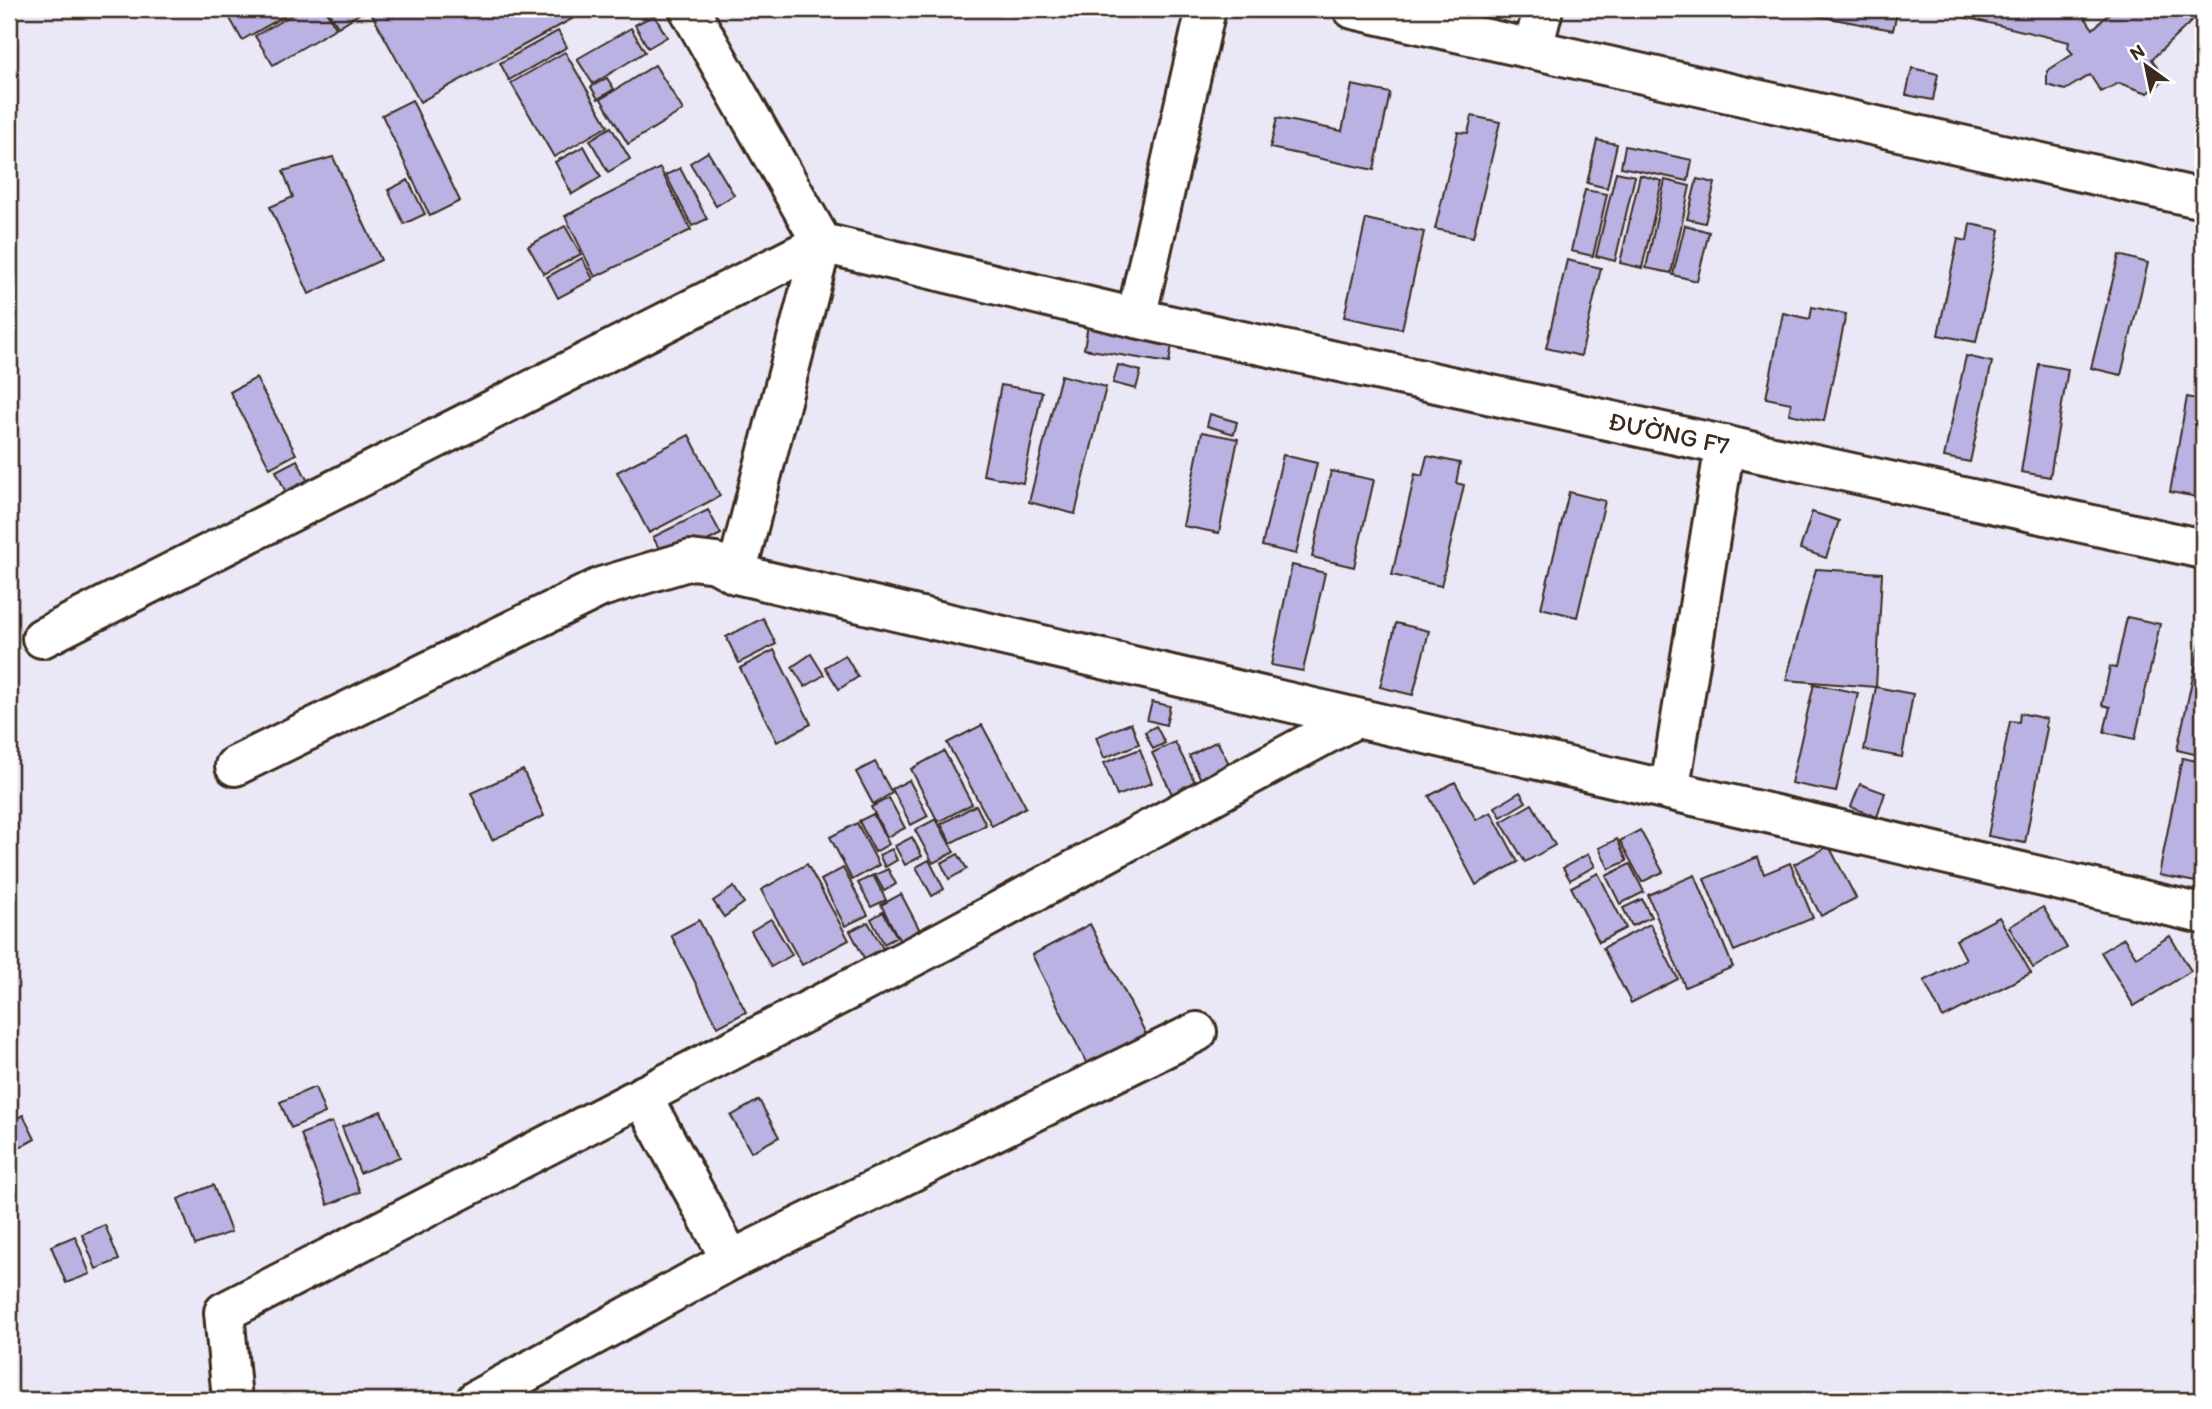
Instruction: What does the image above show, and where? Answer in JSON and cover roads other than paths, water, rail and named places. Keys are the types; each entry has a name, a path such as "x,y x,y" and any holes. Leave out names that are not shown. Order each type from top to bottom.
{"street":[{"path":"689,9 822,243 736,574"},
{"path":"1136,318 1206,9"},
{"path":"1353,9 2203,199"},
{"path":"1533,49 1543,9"},
{"path":"42,638 822,243"},
{"name":"ĐƯỜNG F7","path":"822,243 1136,318 2203,549"},
{"path":"1670,787 1725,445"},
{"path":"236,766 601,587 691,560 716,563 736,574 1354,719 1670,787 2203,914"},
{"path":"232,1400 224,1312 944,940 1354,719"},
{"path":"476,1400 731,1260 1197,1032"},
{"path":"642,1096 731,1260"}]}
